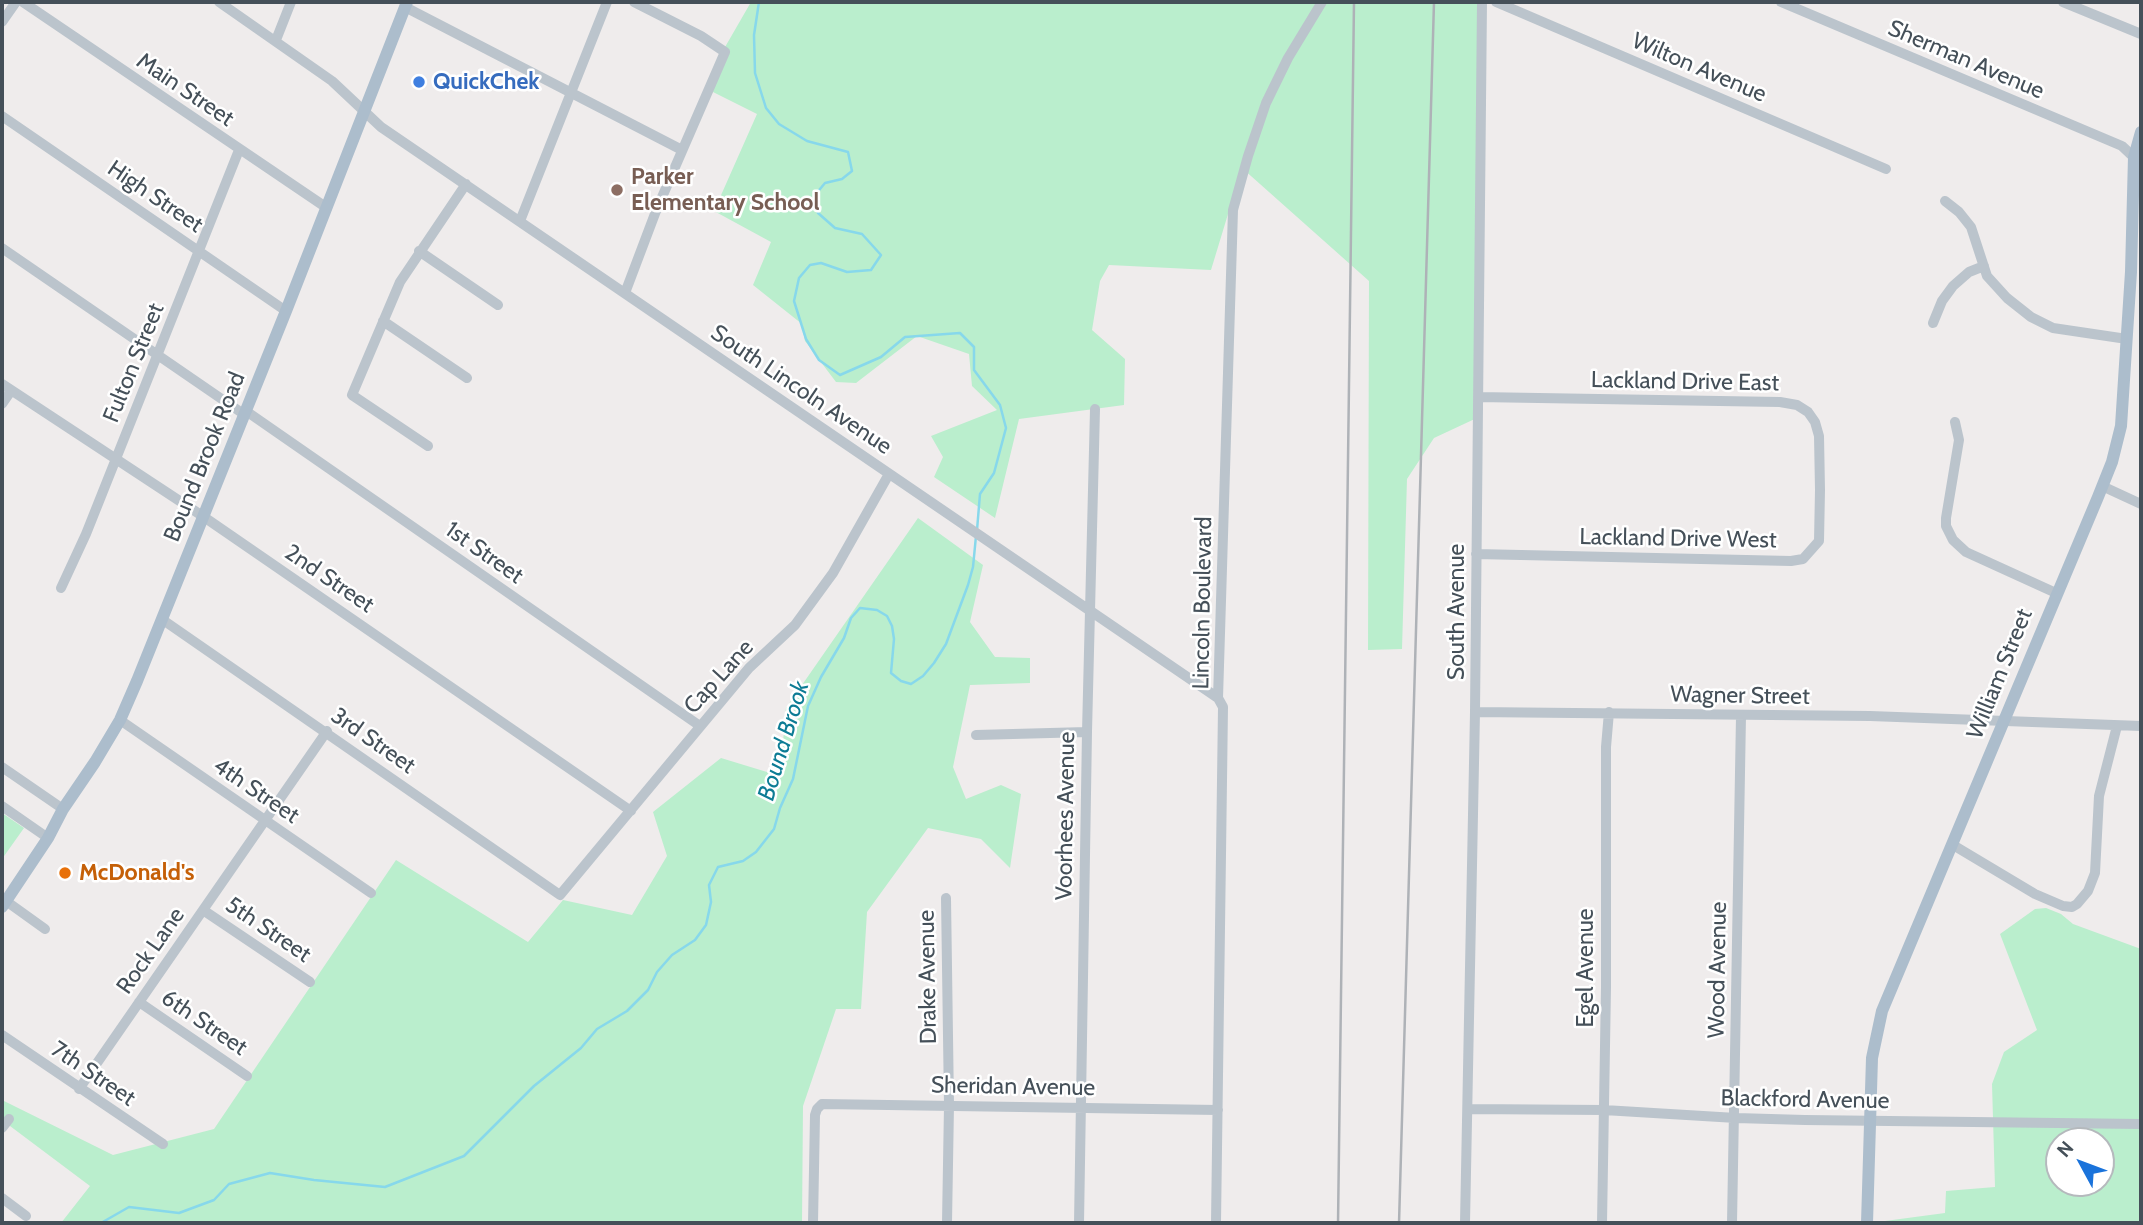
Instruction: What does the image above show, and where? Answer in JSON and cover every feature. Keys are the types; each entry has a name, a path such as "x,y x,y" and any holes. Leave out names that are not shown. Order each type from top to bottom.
{"main road":[{"name":"Bound Brook Road","path":"4,904 120,720 246,413 406,5"},
{"name":"William Street","path":"1867,1223 1872,1058 1882,1011 2112,462 2121,426 2141,132"}],"street":[{"path":"2,22 16,2"},
{"name":"Main Street","path":"23,2 327,208"},
{"name":"South Lincoln Avenue","path":"219,2 332,81 381,127 1218,698"},
{"path":"275,40 291,2"},
{"path":"520,221 607,2"},
{"path":"625,293 681,150 725,52 701,36 634,2"},
{"name":"Lincoln Boulevard","path":"1216,1223 1223,707 1218,698 1233,209 1266,103 1288,58 1322,2"},
{"name":"South Avenue","path":"1465,1223 1475,712 1482,2"},
{"name":"Wilton Avenue","path":"1496,2 1886,169"},
{"name":"Sherman Avenue","path":"1781,2 2122,146 2138,161"},
{"path":"2063,2 2141,34"},
{"path":"406,5 570,94 681,150"},
{"name":"High Street","path":"2,116 286,311"},
{"name":"Fulton Street","path":"61,589 116,459 239,150"},
{"path":"428,446 352,395 400,282 466,184"},
{"path":"1945,201 1972,227 1987,276 2031,317 2053,328 2127,339"},
{"name":"1st Street","path":"2,248 700,726"},
{"path":"419,251 498,305"},
{"path":"1933,323 1942,301 1953,286 1969,272 1984,266"},
{"path":"383,321 467,378"},
{"path":"2,404 6,387"},
{"name":"2nd Street","path":"6,387 204,517 631,811"},
{"name":"Lackland Drive East","path":"1478,397 1797,404 1808,412 1815,422 1819,436 1820,490"},
{"name":"Voorhees Avenue","path":"1079,1223 1095,409"},
{"path":"1955,422 1959,440 1946,518 1946,526 1953,540 1966,552 2056,593"},
{"name":"Cap Lane","path":"560,895 749,668 795,625 833,573 889,474"},
{"path":"2102,486 2141,504"},
{"name":"Lackland Drive West","path":"1476,554 1791,561 1804,559 1819,541 1820,490"},
{"name":"3rd Street","path":"163,620 327,731 560,895"},
{"name":"Wagner Street","path":"1475,712 1870,716 2141,726"},
{"name":"Egel Avenue","path":"1602,1223 1606,747 1609,712"},
{"name":"Wood Avenue","path":"1732,1223 1736,1118 1741,716"},
{"name":"4th Street","path":"120,720 371,893"},
{"path":"1953,845 2035,894 2056,904 2072,907 2088,891 2095,873 2099,796 2117,726"},
{"name":"Rock Lane","path":"79,1089 327,731"},
{"path":"976,734 1087,732"},
{"path":"2,767 63,809"},
{"path":"2,806 48,838"},
{"name":"Drake Avenue","path":"946,898 949,1105 947,1223"},
{"path":"4,904 45,929"},
{"name":"5th Street","path":"203,910 310,982"},
{"name":"6th Street","path":"139,1002 247,1076"},
{"name":"7th Street","path":"2,1035 163,1144"},
{"name":"Sheridan Avenue","path":"813,1223 815,1115 819,1106 830,1103 1218,1110"},
{"name":"Blackford Avenue","path":"1468,1109 1604,1110 1736,1118 1869,1121 2141,1124"},
{"path":"2,1128 9,1119"},
{"path":"2,1198 26,1216"}],"green space":[{"path":"751,2 1485,2 1479,417 1434,438 1407,479 1402,649 1368,650 1369,281 1242,168 1211,270 1109,265 1100,281 1092,330 1125,359 1124,405 1019,419 995,518 934,477 943,457 931,436 997,410 972,386 969,354 917,336 856,383 836,382 805,341 802,324 753,285 771,242 714,211 757,114 713,92 717,61"},
{"path":"918,518 983,565 970,622 995,657 1030,658 1030,683 970,685 953,767 966,799 1001,785 1021,794 1010,868 981,839 928,828 867,912 861,1009 836,1009 803,1106 802,1223 61,1223 90,1186 2,1120 2,1100 113,1155 214,1129 396,860 528,942 563,900 632,915 667,856 653,812 721,758 780,776 786,708"},
{"path":"2,813 24,828 2,859"},
{"path":"2046,908 2061,914 2073,924 2141,949 2141,1223 1885,1223 1945,1213 1946,1191 1995,1187 1992,1084 2004,1052 2037,1030 2000,934 2035,909"}],"waterway":[{"name":"Bound Brook","path":"759,2 754,35 755,73 766,108 779,124 807,141 848,152 852,171 842,179 825,183 815,195 818,213 835,228 862,234 881,255 871,270 847,272 821,263 810,265 799,278 794,301 806,339 819,360 840,375 881,357 905,337 960,333 974,347 974,370 1000,405 1006,428 994,473 980,494 977,530"},
{"name":"Bound Brook","path":"101,1223 129,1207 179,1213 214,1200 229,1184 270,1173 385,1187 464,1156 534,1086 581,1048 597,1029 627,1011 648,990 657,972 672,955 695,940 706,925 711,902 709,885 718,867 743,861 756,852 774,829 793,779 808,706 844,638 851,618 860,608 877,610 887,616 894,639 891,673 901,681 911,684 923,676 934,663 946,644 968,585 976,536"}],"railway":[{"path":"1338,1223 1354,2"},
{"path":"1399,1223 1434,2"}],"place":[{"name":"QuickChek","path":"419,82"},
{"name":"Parker Elementary School","path":"617,190"},
{"name":"McDonald's","path":"65,873"}]}
